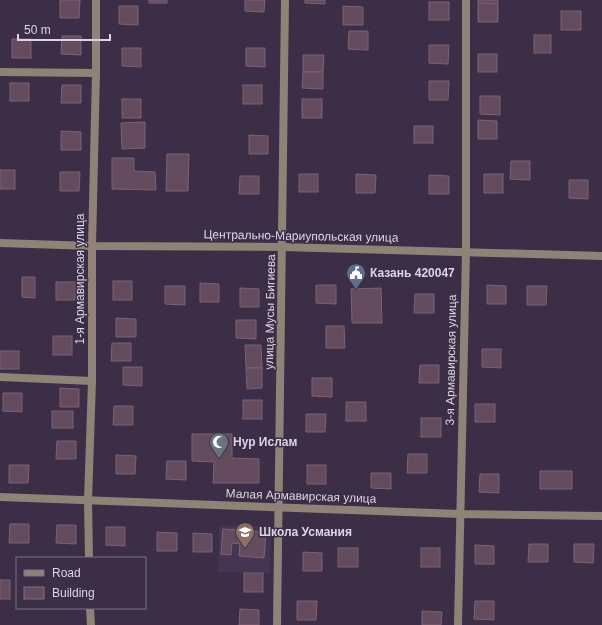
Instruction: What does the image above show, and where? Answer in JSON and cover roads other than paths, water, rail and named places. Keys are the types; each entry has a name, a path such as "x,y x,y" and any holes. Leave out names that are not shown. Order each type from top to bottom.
{"street":[{"name":"1-я Армавирская улица","path":"89,557 88,500 92,381 92,246 96,0"},
{"name":"улица Мусы Бигиева","path":"278,625 285,0"},
{"name":"3-я Армавирская улица","path":"458,625 466,252 466,0"},
{"path":"0,72 96,73"},
{"name":"Центрально-Мариупольская улица","path":"0,243 92,246 283,246 602,256"},
{"path":"0,377 92,381"},
{"name":"Малая Армавирская улица","path":"0,497 460,514 602,516"},
{"path":"90,609 90,625"}],"place":[{"name":"Казань 420047","path":"356,290"},
{"name":"Нур Ислам","path":"219,459"},
{"name":"Школа Усмания","path":"245,549"}]}
